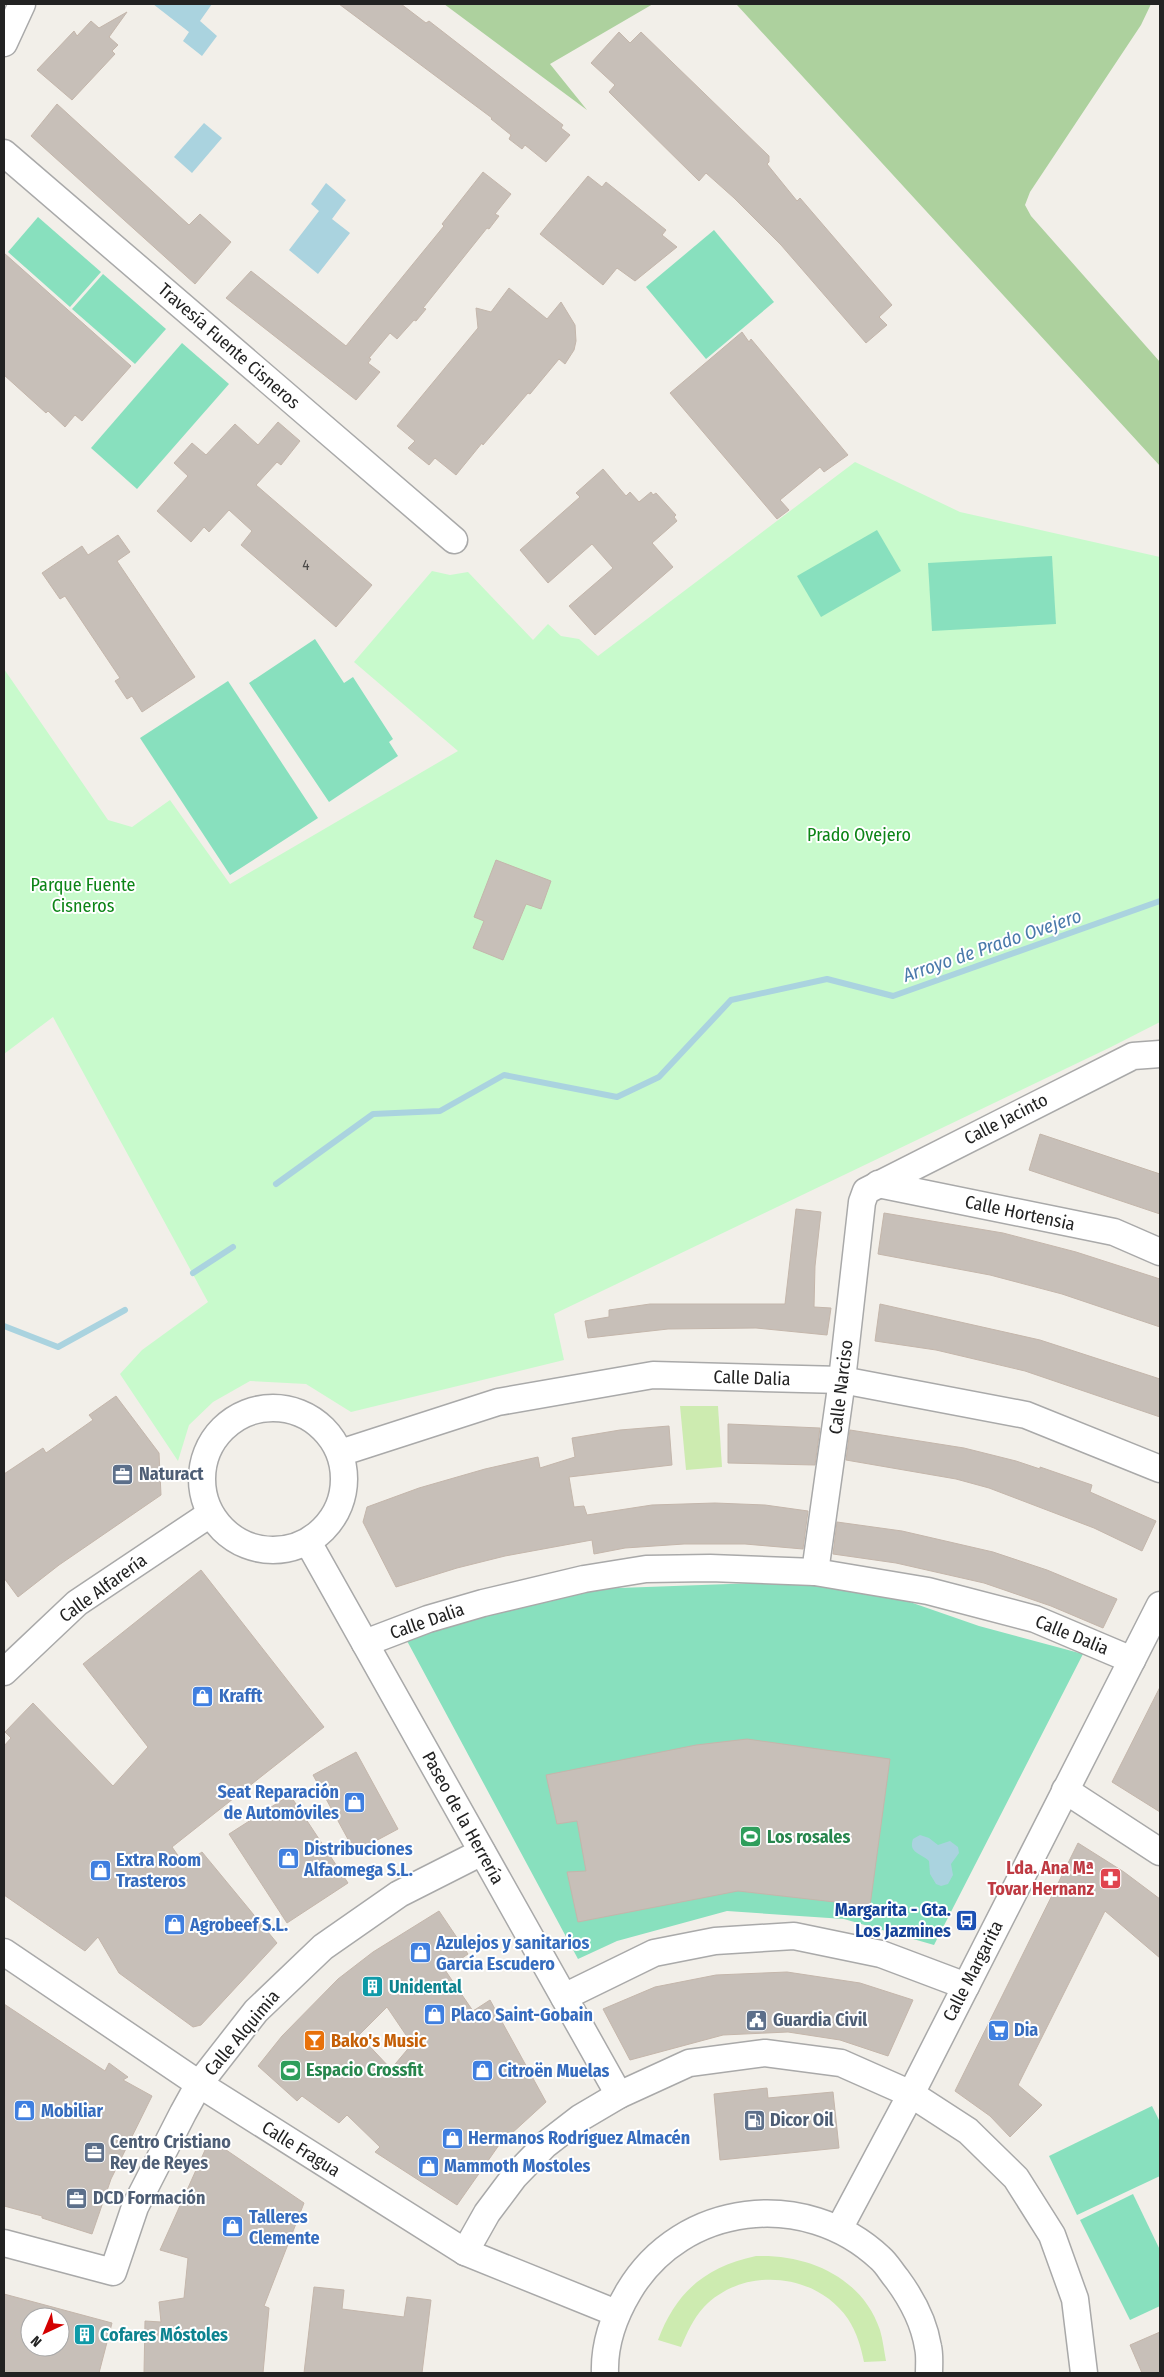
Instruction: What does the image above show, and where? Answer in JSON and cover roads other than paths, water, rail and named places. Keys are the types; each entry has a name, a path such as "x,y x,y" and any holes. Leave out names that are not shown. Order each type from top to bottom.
{"street":[{"path":"4,43 22,4"},
{"name":"Travesía Fuente Cisneros","path":"4,153 454,540"},
{"name":"Calle Jacinto","path":"870,1193 941,1152 1133,1056 1160,1054"},
{"path":"941,1152 930,1171 932,1183 943,1191 972,1203"},
{"name":"Calle Hortensia","path":"870,1193 972,1203 1114,1232 1160,1252"},
{"name":"Calle Narciso","path":"815,1572 870,1193"},
{"name":"Calle Dalia","path":"340,1453 498,1402 654,1375 842,1380 1026,1414 1160,1469"},
{"path":"268,1407 288,1409 310,1418 328,1433 340,1453 344,1478 340,1504 333,1519 322,1532 308,1542 287,1550 264,1550 243,1544 224,1532 210,1514 203,1495 201,1475 205,1454 215,1436 229,1422 247,1412 268,1407"},
{"name":"Calle Alfarería","path":"4,1672 77,1603 210,1514"},
{"name":"Paseo de la Herrería","path":"308,1542 619,2095"},
{"name":"Calle Dalia","path":"365,1643 428,1619 483,1603 584,1579 646,1569 710,1568 815,1572 928,1591 1035,1619 1132,1660"},
{"name":"Calle Margarita","path":"840,2229 911,2094 1064,1790 1160,1605"},
{"path":"1064,1790 1160,1852"},
{"name":"Calle Alquimia","path":"4,2243 114,2272 135,2207 199,2084 256,2011 323,1947 399,1894 482,1852"},
{"path":"564,1997 654,1954 715,1941 794,1936 881,1954 966,1986"},
{"name":"Calle Fragua","path":"4,1952 199,2084 465,2252 616,2313"},
{"path":"465,2252 487,2213 514,2177 545,2145 580,2118 619,2095 689,2063 765,2052 841,2063 911,2094 968,2131 1016,2178 1052,2236 1075,2299 1084,2373"},
{"path":"605,2373 605,2358 616,2313 640,2273 674,2241 713,2221 755,2213 798,2215 840,2229 881,2258 912,2299 928,2346 930,2373"}],"water":[{"path":"153,4 212,4 200,21 217,36 202,56 183,41 189,32"},
{"path":"204,123 222,138 192,173 174,157"},
{"path":"326,183 346,200 332,219 350,233 318,274 289,250 319,211 311,204"},
{"path":"920,1835 929,1838 938,1845 950,1841 958,1847 959,1853 951,1864 953,1875 948,1884 941,1886 936,1884 930,1874 929,1861 912,1847 913,1839"}],"waterway":[{"name":"Arroyo de Prado Ovejero","path":"276,1184 373,1114 440,1111 504,1075 617,1097 659,1077 731,1000 827,979 893,996 1160,901"},
{"name":"Arroyo de Prado Ovejero","path":"193,1273 233,1247"},
{"name":"Arroyo de Prado Ovejero","path":"4,1326 58,1347 125,1310"}],"place":[{"name":"Naturact","path":"123,1474"},
{"name":"Krafft","path":"203,1696"},
{"name":"Seat Reparación de Automóviles","path":"355,1802"},
{"name":"Los rosales","path":"751,1837"},
{"name":"Distribuciones Alfaomega S.L.","path":"288,1859"},
{"name":"Extra Room Trasteros","path":"100,1870"},
{"name":"Lda. Ana Mª Tovar Hernanz","path":"1110,1878"},
{"name":"Margarita - Gta. Los Jazmines","path":"967,1920"},
{"name":"Agrobeef S.L.","path":"174,1925"},
{"name":"Azulejos y sanitarios García Escudero","path":"420,1953"},
{"name":"Unidental","path":"373,1987"},
{"name":"Placo Saint-Gobain","path":"435,2015"},
{"name":"Guardia Civil","path":"757,2020"},
{"name":"Dia","path":"998,2030"},
{"name":"Bako's Music","path":"315,2041"},
{"name":"Espacio Crossfit","path":"290,2070"},
{"name":"Citroën Muelas","path":"482,2071"},
{"name":"Mobiliar","path":"25,2111"},
{"name":"Dicor Oil","path":"754,2120"},
{"name":"Hermanos Rodríguez Almacén","path":"452,2138"},
{"name":"Centro Cristiano Rey de Reyes","path":"94,2152"},
{"name":"Mammoth Mostoles","path":"428,2166"},
{"name":"DCD Formación","path":"77,2198"},
{"name":"Talleres Clemente","path":"233,2227"},
{"name":"Cofares Móstoles","path":"84,2335"}],"park label":[{"name":"Prado Ovejero","path":"859,835"},
{"name":"Parque Fuente Cisneros","path":"83,895"}]}
